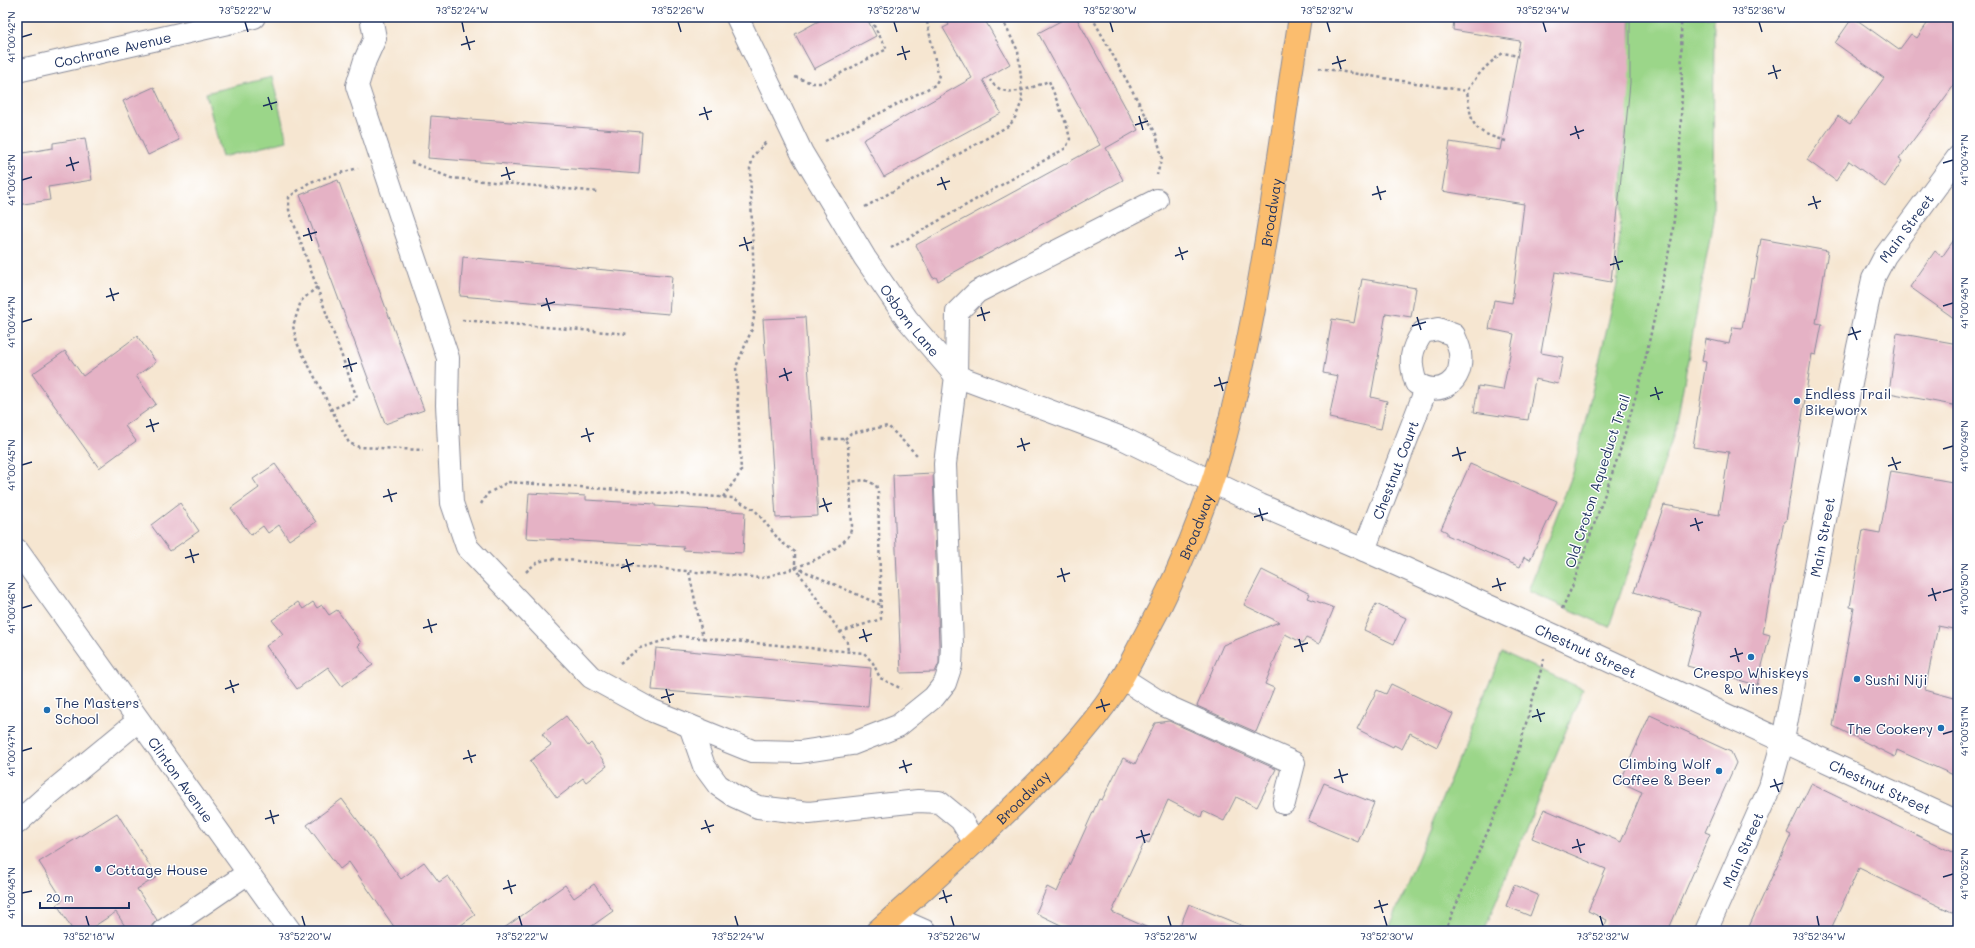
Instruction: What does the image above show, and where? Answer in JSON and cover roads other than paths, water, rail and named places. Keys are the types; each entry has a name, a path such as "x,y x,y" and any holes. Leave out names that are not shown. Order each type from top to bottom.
{"main road":[{"name":"Broadway","path":"877,931 1026,794 1075,743 1122,678 1158,613 1180,567 1212,482 1226,437 1241,375 1264,248 1300,17"}],"street":[{"name":"Cochrane Avenue","path":"17,71 254,17"},
{"path":"371,17 375,38 365,60 357,86 448,358 447,405 452,503 467,547 591,677 653,711 752,751 800,752 852,744 898,726 927,702 944,683 950,666 952,645 945,464 956,376 957,312 976,292 1157,200"},
{"name":"Osborn Lane","path":"737,17 802,153 865,258 907,319 956,376 1122,438 1212,482"},
{"name":"Main Street","path":"1706,931 1770,787 1783,740 1858,347 1874,279 1885,256 1958,157"},
{"name":"Chestnut Court","path":"1364,550 1426,389"},
{"name":"Chestnut Street","path":"1212,482 1260,505 1551,634 1958,822"},
{"name":"Clinton Avenue","path":"17,550 138,721 290,931"},
{"path":"1122,678 1166,706 1294,763 1284,803"},
{"path":"17,823 48,795 138,721"},
{"path":"690,726 704,766 718,785 734,796 758,807 809,813 918,801 940,802 961,820 975,842"},
{"path":"163,931 248,873"},
{"path":"893,917 924,931"}],"place":[{"name":"Endless Trail Bikeworx","path":"1797,401"},
{"name":"Crespo Whiskeys & Wines","path":"1751,657"},
{"name":"Sushi Niji","path":"1857,679"},
{"name":"The Masters School","path":"47,710"},
{"name":"The Cookery","path":"1941,728"},
{"name":"Climbing Wolf Coffee & Beer","path":"1719,771"},
{"name":"Cottage House","path":"98,869"}]}
